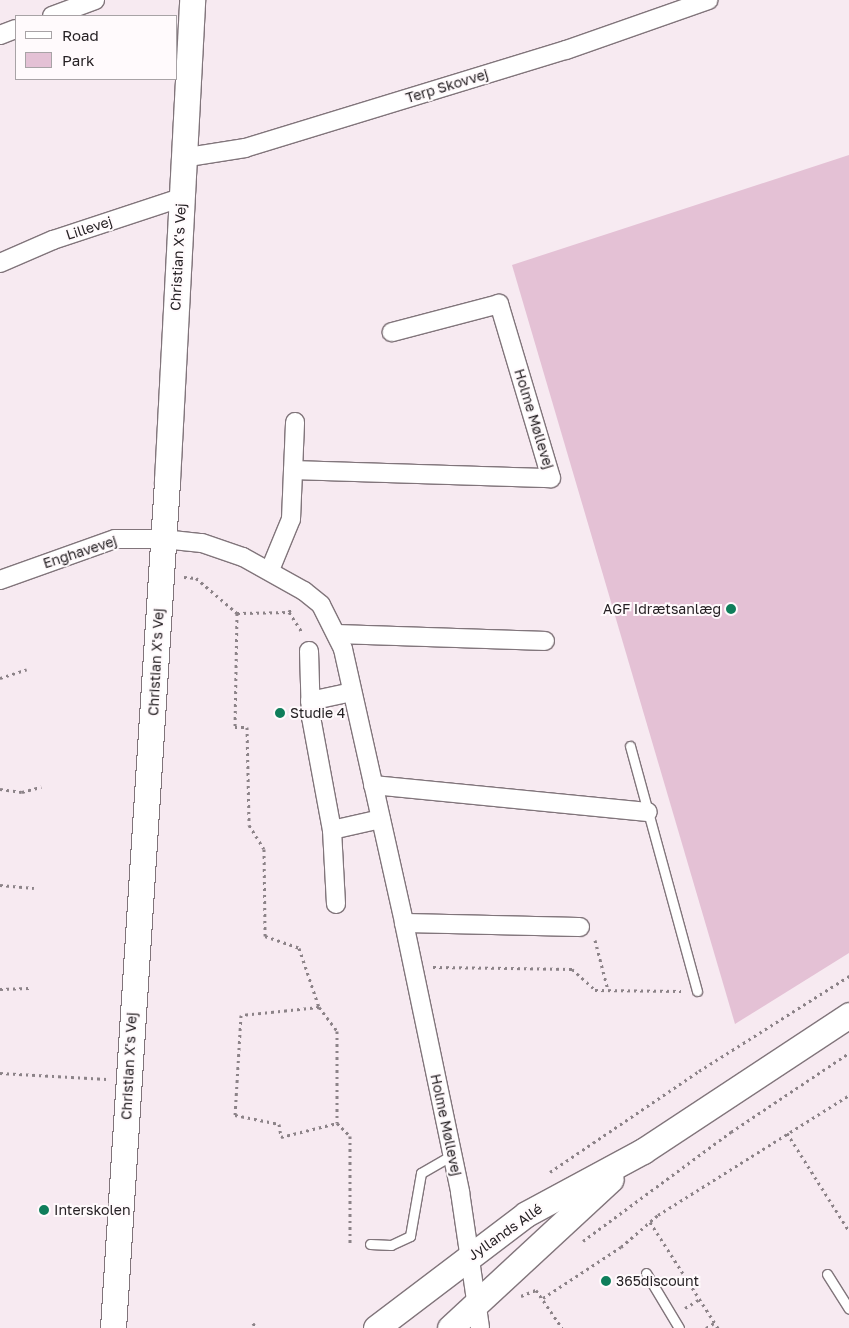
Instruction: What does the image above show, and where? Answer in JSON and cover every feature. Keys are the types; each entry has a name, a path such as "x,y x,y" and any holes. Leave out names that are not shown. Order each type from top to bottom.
{"street":[{"path":"55,15 95,0"},
{"name":"Christian X's Vej","path":"113,1326 161,575 192,0"},
{"name":"Terp Skovvej","path":"182,158 245,148 566,50 709,0"},
{"path":"0,36 15,29"},
{"name":"Lillevej","path":"0,263 53,240 180,198"},
{"name":"Holme Møllevej","path":"293,470 552,478 499,304 392,332"},
{"path":"270,570 291,519 295,422"},
{"name":"Enghavevej","path":"0,580 115,539 163,539"},
{"name":"Holme Møllevej","path":"163,539 202,543 270,570 304,591 320,605 338,634 404,923 452,1155 471,1255 480,1328"},
{"path":"338,634 545,641"},
{"path":"309,651 310,701 332,830 336,904"},
{"path":"310,701 352,692"},
{"path":"373,785 648,812"},
{"path":"332,830 381,819"},
{"path":"404,923 580,927"},
{"name":"Jyllands Allé","path":"376,1328 526,1214 643,1151 849,1015"},
{"name":"Jyllands Allé","path":"450,1328 643,1151"}],"lane":[{"path":"630,746 697,991"},
{"path":"370,1244 391,1245 410,1236 421,1173 452,1155"},
{"path":"646,1273 679,1328"},
{"path":"827,1274 849,1309"}],"path":[{"path":"161,575 196,578 237,613 288,612"},
{"path":"288,612 304,591"},
{"path":"288,612 303,632 309,651"},
{"path":"237,613 235,727 247,727 249,825 264,849 265,936 298,948 319,1007 338,1031 337,1123 350,1136 350,1243"},
{"path":"0,678 27,669"},
{"path":"0,789 22,792 41,787"},
{"path":"0,885 34,888"},
{"path":"580,927 594,939 608,990"},
{"path":"413,967 572,969 595,990 697,991"},
{"path":"548,1173 699,1071 849,976"},
{"path":"0,989 29,988"},
{"path":"319,1007 241,1015 235,1115 279,1124 281,1137 337,1123"},
{"path":"574,1247 731,1132 849,1053"},
{"path":"0,1073 129,1080"},
{"path":"543,1298 621,1247 650,1222 849,1094"},
{"path":"788,1133 849,1231"},
{"path":"650,1222 718,1328"},
{"path":"520,1296 536,1290 562,1328"},
{"path":"706,1328 714,1322"},
{"path":"253,1323 256,1328"}],"green space":[{"name":"AGF Idrætsanlæg","path":"849,155 849,953 735,1024 512,265"}],"place":[{"name":"AGF Idrætsanlæg","path":"731,609"},
{"name":"Studie 4","path":"280,713"},
{"name":"Interskolen","path":"44,1210"},
{"name":"365discount","path":"606,1281"}]}
